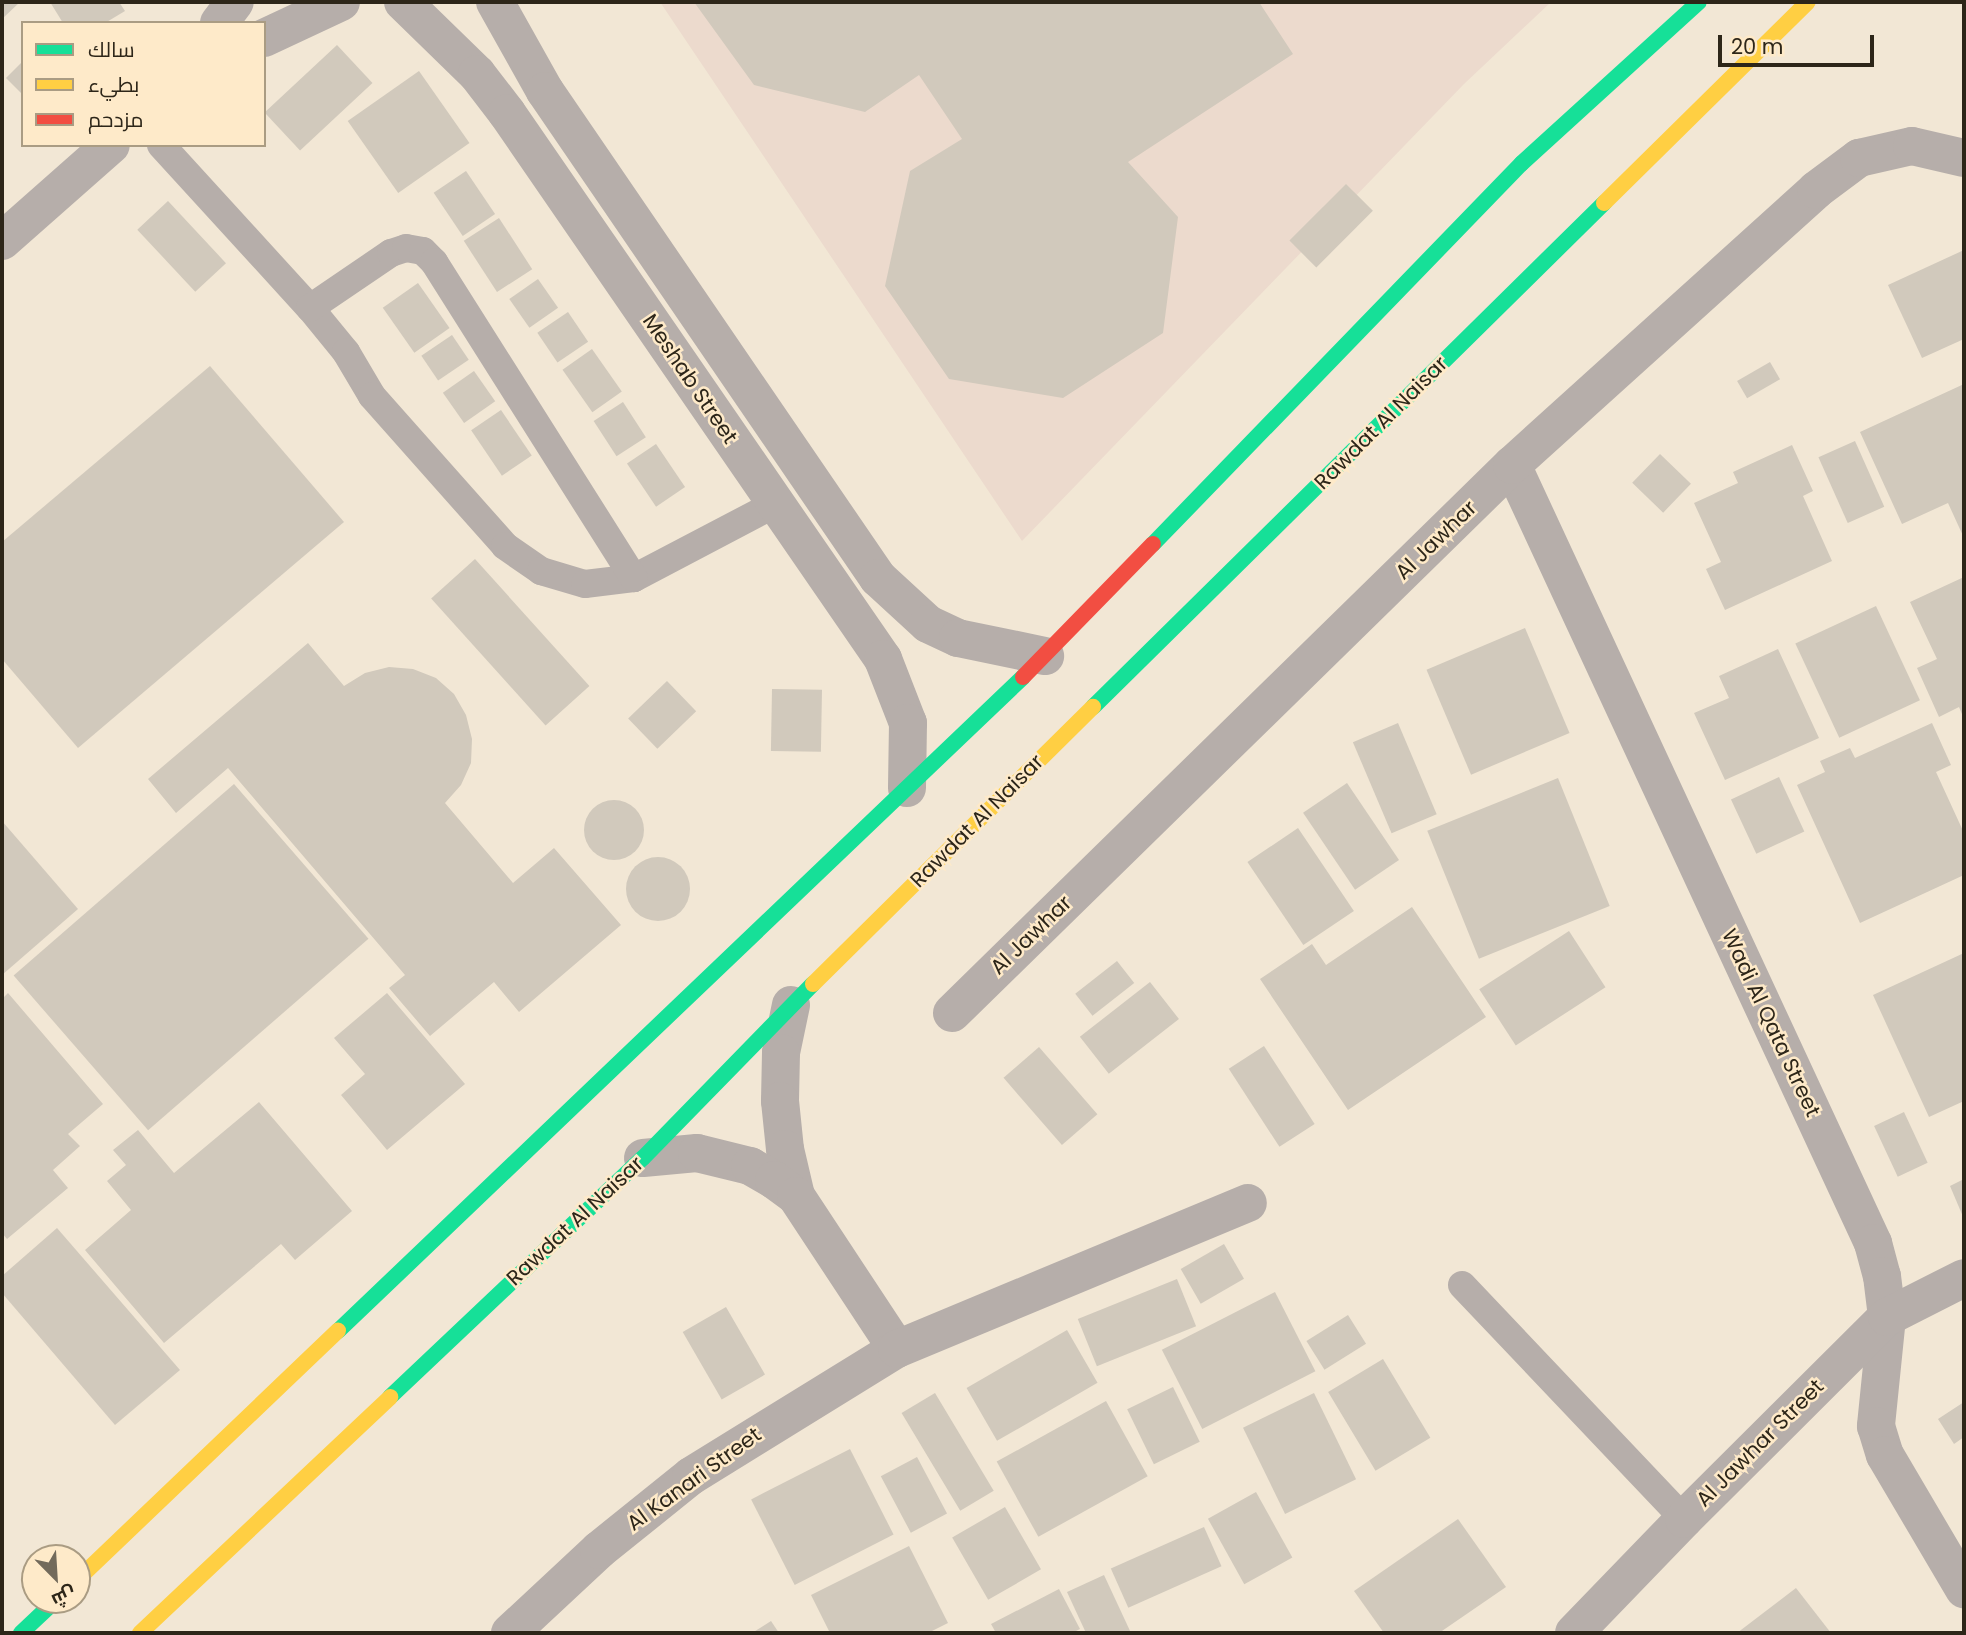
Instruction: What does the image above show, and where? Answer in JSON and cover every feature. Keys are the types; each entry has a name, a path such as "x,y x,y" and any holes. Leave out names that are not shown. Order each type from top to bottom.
{"street":[{"path":"221,21 235,2"},
{"path":"266,37 341,2"},
{"name":"Meshab Street","path":"403,2 477,74 507,113 883,659 908,723 907,788"},
{"name":"Meshab Street","path":"495,2 544,91 878,578 928,624 958,638 1045,656"},
{"path":"91,1567 1045,656 1522,163 1699,2"},
{"name":"Rawdat Al Naisar","path":"140,1633 643,1157 791,1005 1808,2"},
{"name":"Al Jawhar","path":"951,1013 1513,465 1816,190 1859,158 1912,146 1964,158"},
{"path":"2,241 109,147"},
{"name":"Wadi Al Qata Street","path":"1513,465 1873,1243 1882,1276 1886,1317 1876,1426 1885,1455 1964,1589"},
{"path":"791,1005 781,1053 780,1101 785,1149 796,1196 897,1349"},
{"path":"643,1157 697,1153 724,1158 750,1166 796,1196"},
{"name":"Al Kanari Street","path":"510,1633 598,1550 691,1476 897,1349 1248,1203"},
{"name":"Al Jawhar Street","path":"1574,1633 1886,1317 1964,1278"},
{"path":"22,1633 42,1614"}],"lane":[{"path":"163,147 310,308 346,352 372,396 505,546 541,571 586,584 634,578 775,504"},
{"path":"310,308 391,253 406,248 423,251 434,262 634,578"},
{"path":"1462,1285 1684,1519"}],"shaded area":[{"path":"660,2 1551,2 1464,84 1022,541"}],"building":[{"path":"2,2 20,2 2,19"},
{"path":"50,2 119,2 125,11 108,21 62,21"},
{"path":"694,2 1259,2 1293,54 1128,162 1178,217 1163,333 1063,398 949,379 885,286 910,171 962,139 919,75 865,112 754,85"},
{"path":"337,45 372,83 300,151 266,111"},
{"path":"21,63 21,93 6,78"},
{"path":"419,71 469,143 398,193 348,121"},
{"path":"466,171 495,214 463,236 434,193"},
{"path":"1346,184 1373,211 1316,267 1289,241"},
{"path":"168,201 226,263 195,292 137,230"},
{"path":"499,218 532,269 497,292 464,241"},
{"path":"1964,250 1964,339 1922,358 1888,285"},
{"path":"538,279 558,308 529,328 509,299"},
{"path":"418,283 450,328 414,353 383,308"},
{"path":"568,312 588,342 557,363 537,333"},
{"path":"452,335 469,360 438,381 421,356"},
{"path":"592,349 622,392 592,412 563,370"},
{"path":"1770,362 1780,379 1747,398 1737,381"},
{"path":"210,366 344,522 78,748 2,659 2,542"},
{"path":"474,371 495,401 464,423 443,393"},
{"path":"1964,384 1964,538 1948,503 1902,524 1860,432"},
{"path":"623,402 646,437 617,456 594,421"},
{"path":"501,410 532,456 502,476 471,430"},
{"path":"1855,441 1884,507 1848,523 1818,457"},
{"path":"656,444 685,487 656,507 627,464"},
{"path":"1792,445 1813,491 1803,496 1832,561 1725,610 1706,569 1721,562 1694,503 1738,483 1733,472"},
{"path":"1660,454 1691,484 1663,513 1632,483"},
{"path":"475,559 589,686 546,726 431,598"},
{"path":"1964,577 1964,719 1959,707 1939,717 1917,668 1937,659 1910,602"},
{"path":"1876,606 1920,700 1839,738 1795,644"},
{"path":"1525,628 1570,733 1471,775 1427,670"},
{"path":"308,643 344,686 365,673 389,667 413,669 436,678 454,694 466,715 472,739 471,763 461,785 445,803 513,883 554,848 621,925 519,1012 494,982 430,1036 389,988 405,975 228,768 176,813 148,779"},
{"path":"1778,649 1819,738 1725,780 1694,713 1729,698 1719,676"},
{"path":"667,681 696,711 657,749 628,719"},
{"path":"772,689 822,690 821,752 771,751"},
{"path":"1398,723 1437,814 1392,833 1353,742"},
{"path":"1932,723 1951,765 1936,772 1964,833 1964,875 1860,923 1797,785 1825,772 1820,761 1850,748 1855,758"},
{"path":"1779,777 1804,831 1756,854 1731,799"},
{"path":"1558,778 1610,906 1479,959 1427,831"},
{"path":"1347,783 1399,860 1355,890 1303,813"},
{"path":"234,784 368,939 148,1130 14,976"},
{"path":"614,800 626,802 639,813 644,830 642,842 631,855 614,860 602,858 589,847 584,830 586,818 597,805"},
{"path":"2,821 78,909 2,975"},
{"path":"1298,828 1354,911 1303,945 1247,862"},
{"path":"658,857 670,859 681,866 688,877 688,901 681,912 670,919 658,921 646,919 635,912 628,901 626,889 628,877 635,866 646,859"},
{"path":"1412,907 1486,1017 1348,1110 1260,979 1312,944 1326,965"},
{"path":"1569,931 1605,987 1516,1045 1479,989"},
{"path":"1964,953 1964,1101 1929,1117 1873,995"},
{"path":"1117,961 1134,983 1092,1016 1075,994"},
{"path":"1150,982 1179,1019 1109,1074 1080,1037"},
{"path":"8,993 103,1104 68,1134 80,1146 53,1170 68,1188 7,1239 2,1233 2,999"},
{"path":"387,993 465,1084 387,1150 341,1095 365,1074 334,1038"},
{"path":"1264,1046 1315,1124 1279,1147 1229,1069"},
{"path":"1039,1047 1097,1114 1062,1145 1004,1078"},
{"path":"259,1102 352,1211 295,1260 281,1244 164,1343 85,1250 131,1210 107,1181 126,1165 113,1150 138,1130 174,1173"},
{"path":"1904,1112 1928,1163 1898,1177 1874,1126"},
{"path":"1964,1179 1964,1219 1950,1186"},
{"path":"57,1228 180,1370 115,1425 2,1293 2,1276"},
{"path":"1224,1244 1244,1279 1201,1304 1181,1269"},
{"path":"1177,1279 1196,1326 1097,1366 1078,1319"},
{"path":"1275,1292 1315,1371 1202,1429 1162,1350"},
{"path":"726,1307 765,1375 722,1400 683,1332"},
{"path":"1348,1315 1366,1344 1324,1370 1306,1341"},
{"path":"1067,1330 1098,1383 997,1441 967,1388"},
{"path":"1383,1359 1430,1438 1376,1471 1328,1392"},
{"path":"1173,1387 1200,1442 1154,1464 1127,1409"},
{"path":"935,1393 994,1491 960,1511 902,1413"},
{"path":"1314,1393 1356,1479 1285,1514 1243,1428"},
{"path":"1106,1401 1148,1476 1038,1537 997,1462"},
{"path":"1964,1402 1964,1437 1954,1444 1938,1419"},
{"path":"850,1449 894,1535 795,1585 751,1499"},
{"path":"917,1457 947,1514 911,1533 881,1476"},
{"path":"1256,1492 1292,1558 1244,1584 1208,1519"},
{"path":"1005,1507 1041,1569 988,1600 952,1538"},
{"path":"1458,1519 1506,1587 1439,1633 1384,1633 1354,1591"},
{"path":"1204,1527 1221,1566 1128,1608 1111,1568"},
{"path":"909,1546 948,1623 928,1633 830,1633 811,1595"},
{"path":"1104,1575 1131,1633 1086,1633 1067,1592"},
{"path":"1796,1588 1831,1633 1737,1633"},
{"path":"1059,1589 1080,1629 1072,1633 996,1633 991,1624"},
{"path":"771,1621 779,1633 752,1633"}],"traffic: fast":[{"path":"1153,544 1522,163 1699,2"},
{"path":"1093,707 1604,203"},
{"path":"338,1331 1023,677"},
{"path":"390,1397 643,1158 813,984"},
{"path":"21,1633 41,1614"}],"traffic: slow":[{"path":"1604,203 1808,2"},
{"path":"813,984 1093,707"},
{"path":"91,1567 338,1331"},
{"path":"140,1633 390,1397"}],"traffic: jam":[{"path":"1023,677 1153,544"}]}
